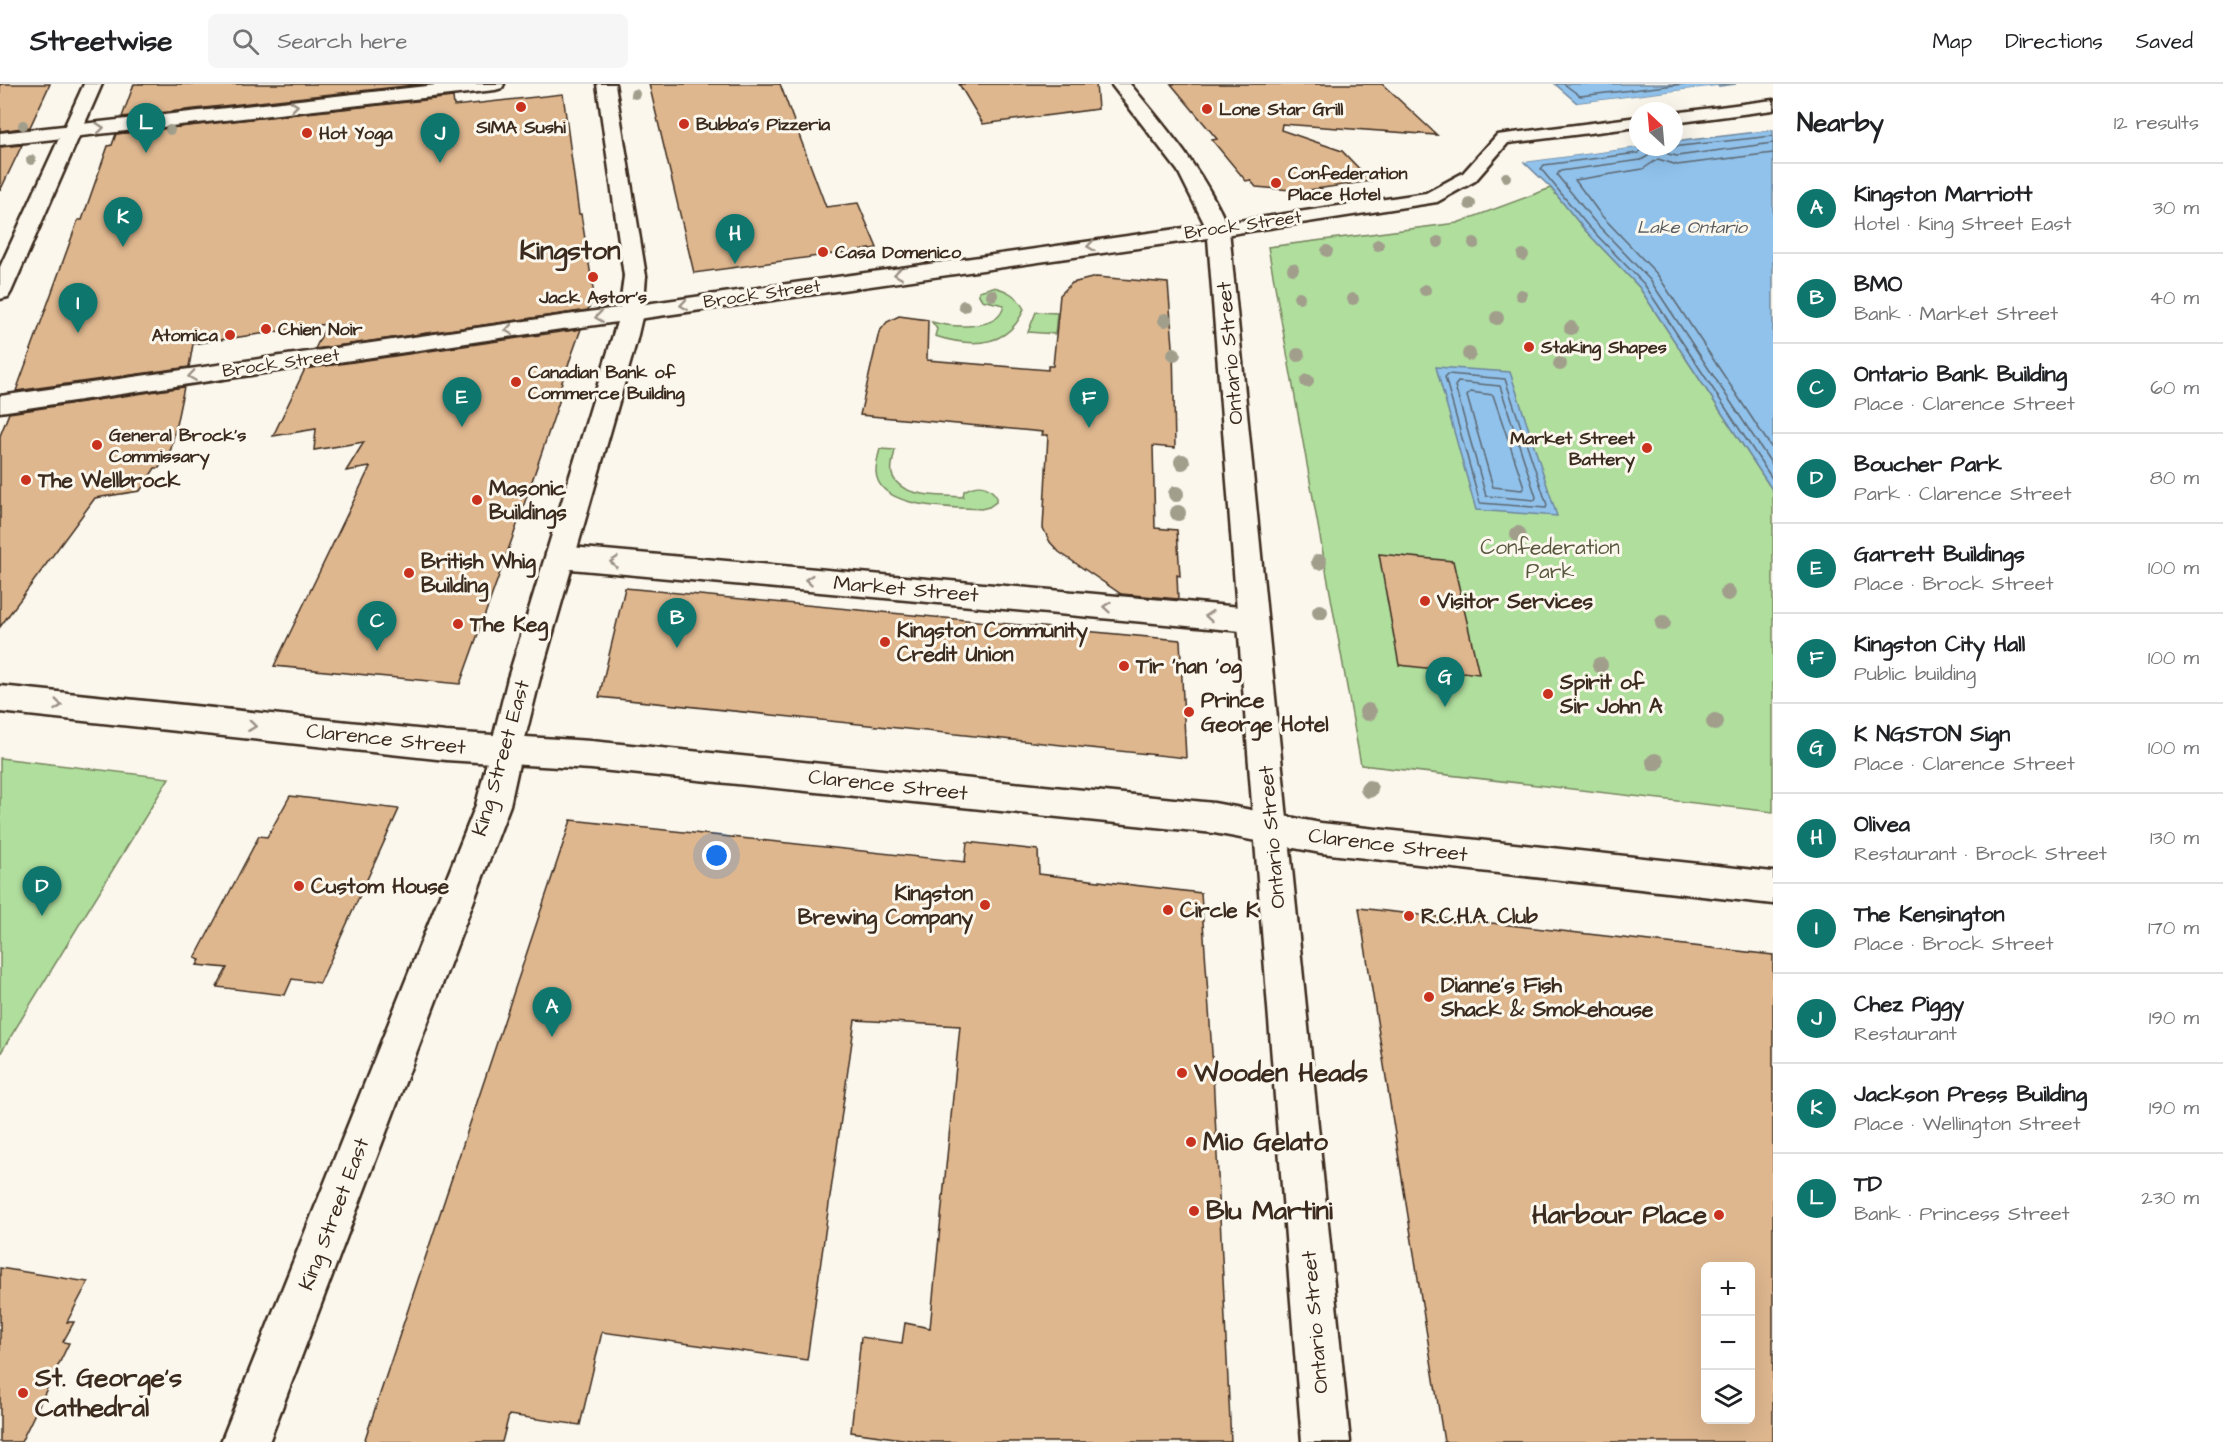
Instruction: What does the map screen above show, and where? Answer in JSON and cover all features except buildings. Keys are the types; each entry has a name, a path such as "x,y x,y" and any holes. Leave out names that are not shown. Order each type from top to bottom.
{"main road":[{"path":"0,292 65,145 74,131 93,84"},
{"path":"0,139 495,84"},
{"name":"King Street East","path":"245,1442 492,805 524,678 625,339 631,313 635,276 606,84"},
{"name":"Ontario Street","path":"1120,84 1184,165 1208,201 1218,230 1326,1442"},
{"name":"Brock Street","path":"0,404 1125,241 1218,230"},
{"name":"Market Street","path":"560,557 1252,620"},
{"name":"Clarence Street","path":"0,699 446,746 591,755 1214,818 1321,838 1773,888"}],"lane":[{"path":"1683,117 1773,105"},
{"name":"Brock Street","path":"1218,230 1431,198 1469,177 1503,139 1629,123"}],"green space":[{"name":"Confederation Park","path":"1551,188 1584,229 1639,287 1773,491 1773,812 1361,765 1268,247 1457,223"},
{"path":"993,287 1012,294 1024,309 1008,332 987,342 974,343 935,336 937,329 932,322 962,326 984,324 994,320 1004,305 982,300 979,295 979,291"},
{"path":"1036,312 1057,313 1055,334 1028,332"},
{"path":"880,449 895,450 892,474 896,482 912,492 963,497 964,491 981,486 993,492 996,502 981,509 937,506 903,500 890,494 880,484 876,472"},
{"path":"0,758 169,778 0,1054"}],"water":[{"path":"1555,84 1736,84 1577,103"},
{"name":"Lake Ontario","path":"1773,130 1773,491 1639,287 1584,229 1551,188 1524,162 1629,148 1629,156 1683,156 1683,141"},
{"path":"1436,367 1510,372 1557,516 1476,510"}],"pier":[{"path":"1717,86 1720,89 1575,105 1577,103"},
{"path":"1629,145 1629,148 1524,162 1528,158"}],"place":[{"name":"SIMA Sushi","path":"521,107"},
{"name":"Lone Star Grill","path":"1207,109"},
{"name":"Bubba's Pizzeria","path":"684,124"},
{"name":"Hot Yoga","path":"307,133"},
{"name":"TD","path":"146,153"},
{"name":"Chez Piggy","path":"440,163"},
{"name":"Confederation Place Hotel","path":"1276,183"},
{"name":"Jackson Press Building","path":"123,247"},
{"name":"Casa Domenico","path":"823,252"},
{"name":"Olivea","path":"735,264"},
{"name":"Jack Astor's","path":"593,277"},
{"name":"Chien Noir","path":"266,329"},
{"name":"The Kensington","path":"78,333"},
{"name":"Atomica","path":"230,335"},
{"name":"Staking Shapes","path":"1529,347"},
{"name":"Canadian Bank of Commerce Building","path":"516,382"},
{"name":"Garrett Buildings","path":"462,427"},
{"name":"Kingston City Hall","path":"1089,428"},
{"name":"General Brock's Commissary","path":"97,445"},
{"name":"Market Street Battery","path":"1647,448"},
{"name":"The Wellbrock","path":"26,480"},
{"name":"Masonic Buildings","path":"477,500"},
{"name":"British Whig Building","path":"409,573"},
{"name":"Visitor Services","path":"1425,601"},
{"name":"The Keg","path":"458,624"},
{"name":"Kingston Community Credit Union","path":"885,642"},
{"name":"BMO","path":"677,648"},
{"name":"Ontario Bank Building","path":"377,651"},
{"name":"Tir 'nan 'og","path":"1124,666"},
{"name":"Spirit of Sir John A","path":"1548,694"},
{"name":"K NGSTON Sign","path":"1445,707"},
{"name":"Prince George Hotel","path":"1189,712"},
{"name":"Custom House","path":"299,886"},
{"name":"Kingston Brewing Company","path":"985,905"},
{"name":"Circle K","path":"1168,910"},
{"name":"Boucher Park","path":"42,916"},
{"name":"R.C.H.A. Club","path":"1409,916"},
{"name":"Dianne's Fish Shack & Smokehouse","path":"1429,997"},
{"name":"Kingston Marriott","path":"552,1037"},
{"name":"Wooden Heads","path":"1182,1073"},
{"name":"Mio Gelato","path":"1191,1142"},
{"name":"Blu Martini","path":"1194,1211"},
{"name":"Harbour Place","path":"1719,1215"},
{"name":"St. George's Cathedral","path":"23,1393"}],"district":[{"name":"Kingston","path":"570,251"}]}
